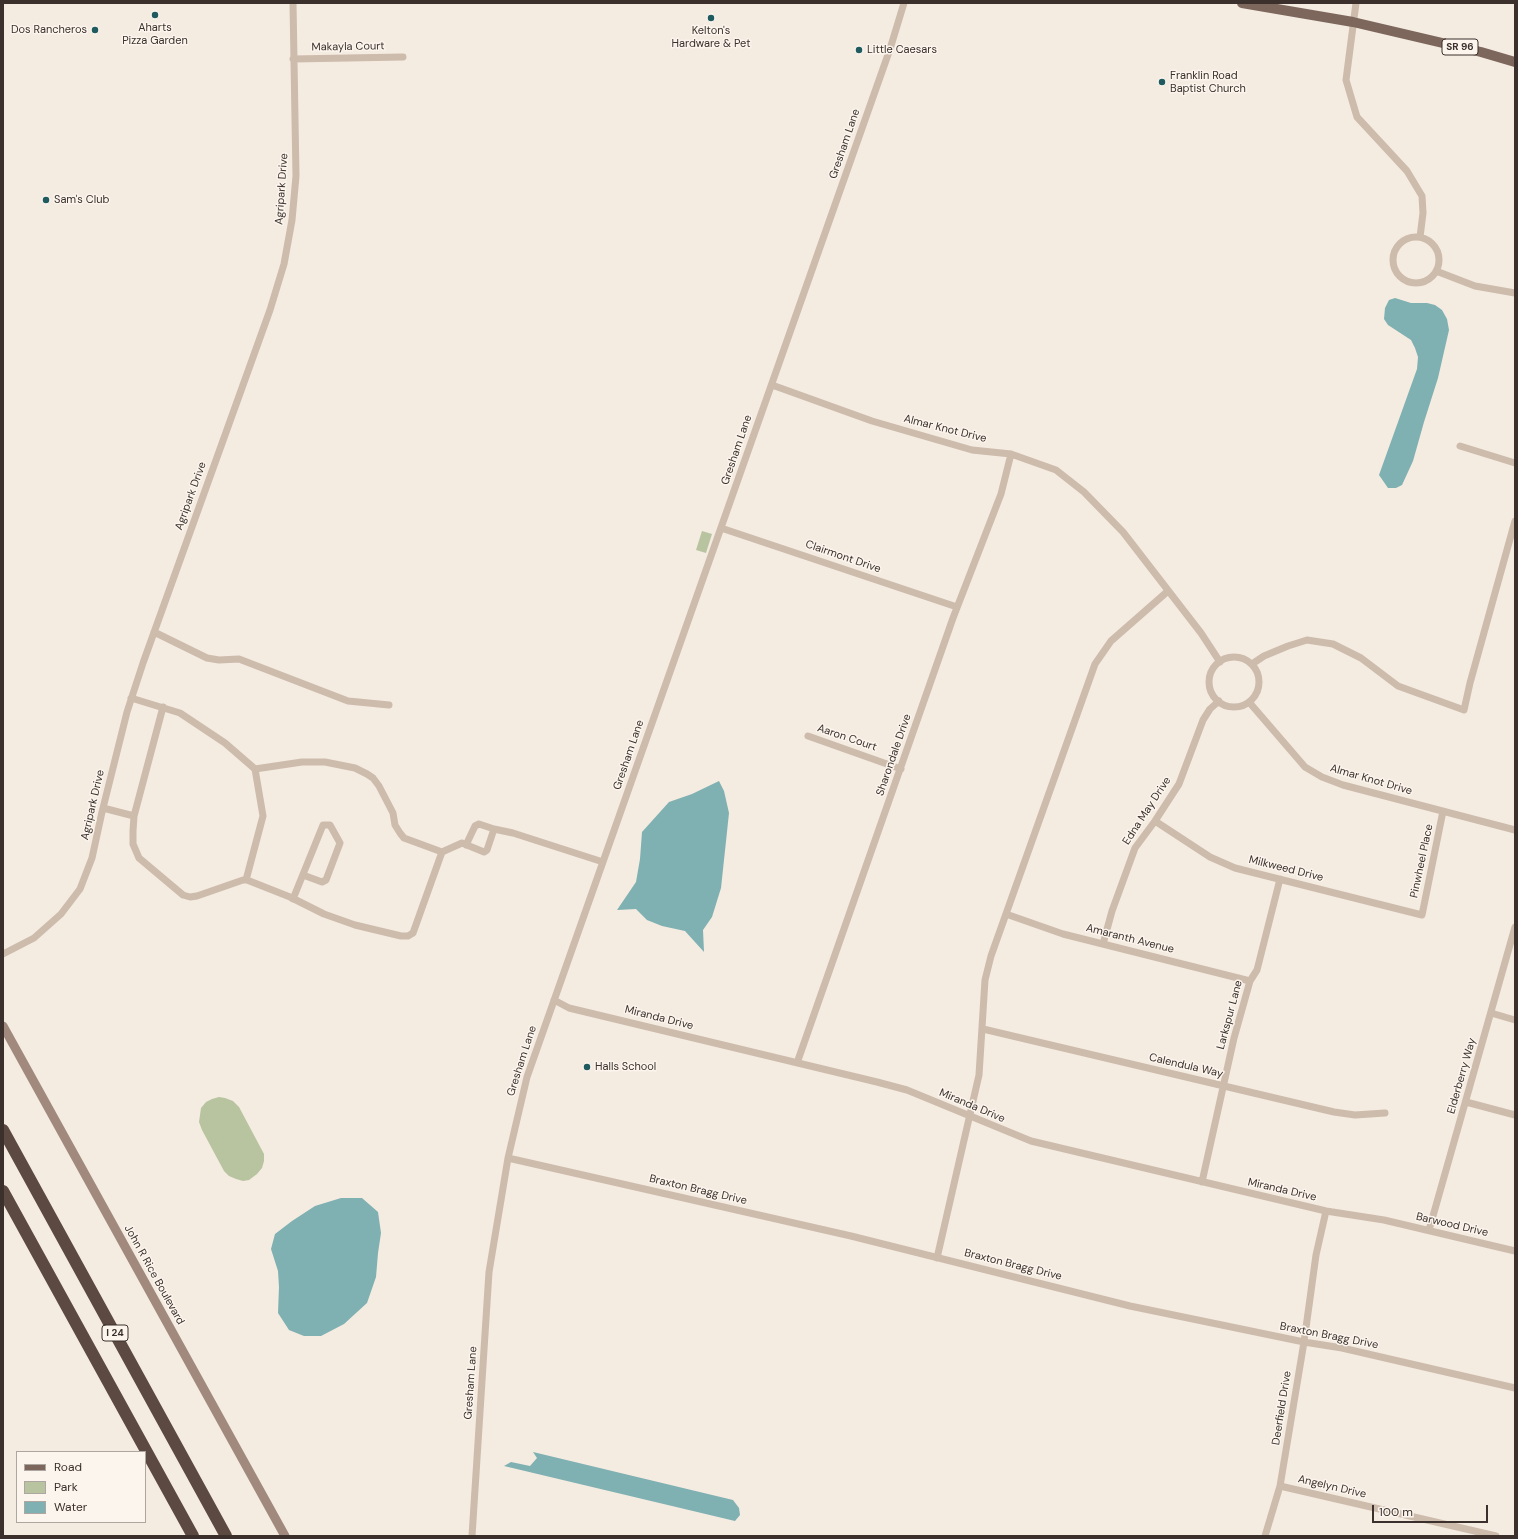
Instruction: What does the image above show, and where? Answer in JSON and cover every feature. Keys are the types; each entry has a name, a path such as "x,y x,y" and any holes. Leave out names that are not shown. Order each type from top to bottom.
{"highway":[{"name":"I 24","path":"3,1130 226,1536"},
{"name":"I 24","path":"3,1191 193,1536"}],"main road":[{"name":"SR 96","path":"1242,3 1353,22 1481,52 1515,62"}],"street":[{"name":"Agripark Drive","path":"3,954 34,938 61,914 80,889 92,858 131,698 270,310 284,264 292,220 296,176 293,3"},
{"name":"Gresham Lane","path":"472,1536 489,1272 508,1158 527,1077 772,385 894,37 904,3"},
{"path":"1356,3 1346,80 1357,117 1407,171 1422,196 1423,213 1420,237"},
{"name":"Makayla Court","path":"293,59 404,57"},
{"path":"1412,237 1420,237 1430,241 1436,248 1439,261 1436,271 1428,280 1418,283 1406,281 1397,274 1394,267 1393,258 1396,247 1400,243 1412,237"},
{"path":"1436,271 1475,286 1515,293"},
{"name":"Almar Knot Drive","path":"772,385 872,421 972,450 1011,454 1056,470 1084,492 1123,532 1201,633 1220,662"},
{"path":"1460,446 1515,463"},
{"name":"Sharondale Drive","path":"797,1063 957,607 1001,494 1011,454"},
{"path":"1252,664 1264,656 1307,640 1333,644 1360,658 1398,686 1464,710 1470,683 1515,520"},
{"name":"Clairmont Drive","path":"721,528 957,607"},
{"path":"937,1258 979,1076 985,980 991,956 1095,664 1111,641 1168,591"},
{"path":"154,632 207,658 219,660 238,659 348,701 389,705"},
{"path":"1230,658 1238,658 1252,664 1258,674 1259,682 1255,696 1249,702 1241,706 1226,706 1214,697 1210,689 1209,682 1211,673 1220,662 1230,658"},
{"path":"131,698 163,707 186,716 225,743 255,769 263,816 246,880"},
{"name":"Edna May Drive","path":"1103,944 1112,911 1130,858 1135,848 1155,822 1179,784 1203,720 1210,709 1219,701"},
{"name":"Almar Knot Drive","path":"1249,702 1305,767 1318,774 1343,785 1515,830"},
{"path":"163,707 134,816 133,844 139,858 183,894 190,897 197,896 246,880 293,899 324,914 355,925 401,936 408,936 413,933 442,852"},
{"name":"Aaron Court","path":"808,736 901,769"},
{"path":"255,769 302,762 325,762 355,768 373,778 379,786 393,813 395,825 404,838 442,852 462,843 484,852 487,850 494,828"},
{"path":"103,808 134,816"},
{"name":"Pinwheel Place","path":"1422,915 1444,811"},
{"name":"Milkweed Drive","path":"1155,822 1210,857 1224,864 1422,915"},
{"path":"466,845 475,826 479,824 513,833 603,862"},
{"path":"293,899 323,825 330,825 340,843 326,880 322,882 303,875"},
{"name":"Larkspur Lane","path":"1202,1182 1234,1038 1250,981 1257,970 1280,879"},
{"name":"Amaranth Avenue","path":"1006,914 1064,934 1250,981"},
{"name":"Elderberry Way","path":"1429,1230 1515,927"},
{"name":"Miranda Drive","path":"554,1000 569,1008 907,1090 1031,1141 1326,1211 1384,1220"},
{"path":"1491,1013 1515,1020"},
{"name":"John R Rice Boulevard","path":"3,1026 285,1536"},
{"name":"Calendula Way","path":"983,1030 1348,1114 1386,1113"},
{"path":"1466,1102 1515,1116"},
{"name":"Braxton Bragg Drive","path":"508,1158 844,1234 1130,1306 1304,1342 1342,1348 1515,1388"},
{"name":"Deerfield Drive","path":"1265,1536 1280,1486 1304,1342 1316,1255 1326,1211"},
{"name":"Barwood Drive","path":"1384,1220 1515,1251"},
{"name":"Angelyn Drive","path":"1280,1486 1496,1536"}],"green space":[{"path":"702,531 712,534 706,553 696,550"},
{"path":"219,1097 233,1101 239,1107 264,1154 262,1168 249,1180 243,1181 236,1179 229,1176 224,1171 199,1122 201,1108 206,1102"}],"water":[{"path":"1395,298 1411,303 1427,303 1435,305 1442,310 1447,319 1449,330 1438,378 1413,461 1402,485 1396,488 1388,488 1379,475 1417,369 1418,357 1411,340 1388,325 1384,319 1385,308 1389,300"},
{"path":"719,781 724,791 729,813 721,888 712,917 703,930 704,952 685,931 662,926 647,920 636,909 617,910 636,882 640,859 642,832 669,802 692,794"},
{"path":"341,1198 362,1198 378,1212 381,1233 376,1277 367,1303 344,1324 321,1336 304,1336 289,1330 278,1313 278,1271 271,1249 275,1234 315,1206"},
{"path":"533,1452 733,1500 739,1508 740,1515 735,1521 504,1466 511,1462 530,1466 537,1458"}],"place":[{"name":"Aharts Pizza Garden","path":"155,15"},
{"name":"Kelton's Hardware & Pet","path":"711,18"},
{"name":"Dos Rancheros","path":"95,30"},
{"name":"Little Caesars","path":"859,50"},
{"name":"Franklin Road Baptist Church","path":"1162,82"},
{"name":"Sam's Club","path":"46,200"},
{"name":"Halls School","path":"587,1067"}]}
